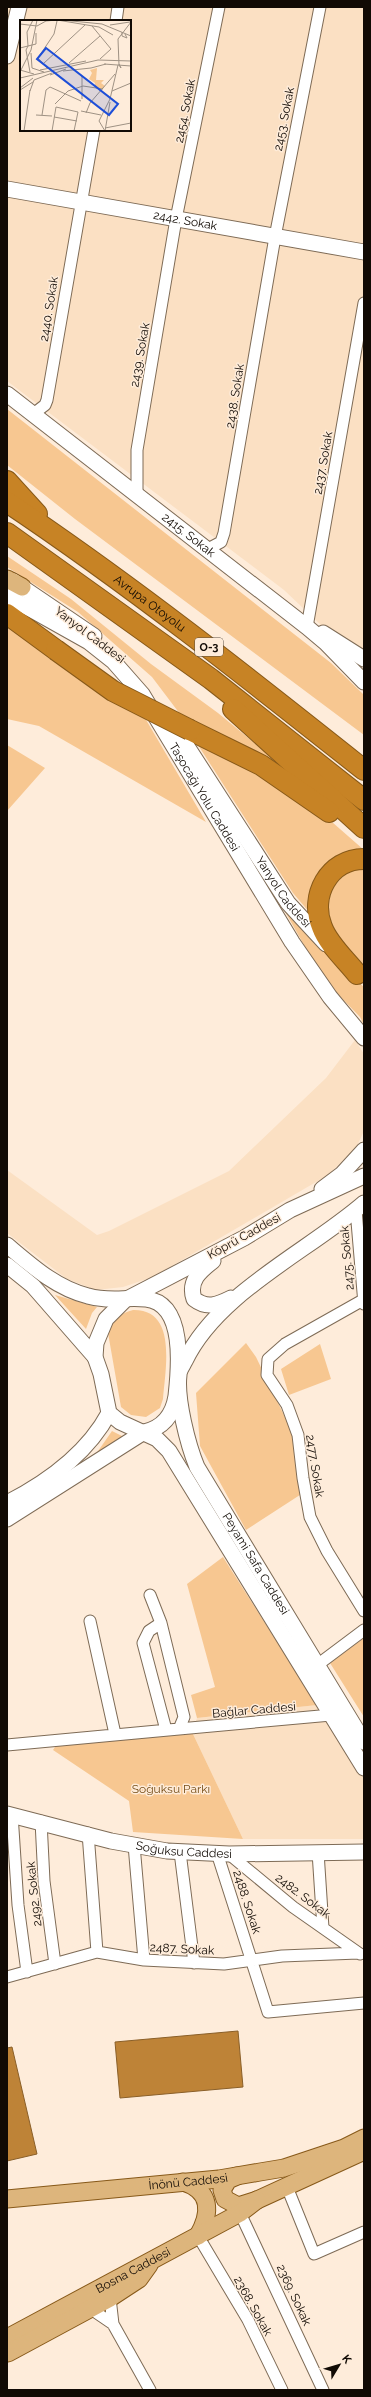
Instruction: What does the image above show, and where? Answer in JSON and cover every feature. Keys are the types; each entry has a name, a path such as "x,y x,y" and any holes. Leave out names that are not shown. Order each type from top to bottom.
{"highway":[{"path":"7,481 49,530"},
{"name":"Avrupa Otoyolu","path":"7,502 49,530 194,635 364,770"},
{"name":"O-3","path":"7,533 210,679 364,800"},
{"path":"7,614 113,691 274,773 364,840"},
{"path":"210,679 227,704 364,828"},
{"path":"360,977 322,929 318,903 323,884 329,874 346,862 364,859"}],"main road":[{"path":"7,56 19,7"},
{"name":"2442. Sokak","path":"7,189 364,252"},
{"name":"2415. Sokak","path":"7,394 206,550 308,627 364,682"},
{"path":"7,578 22,587"},
{"name":"Yanyol Caddesi","path":"22,587 79,624 123,658 164,710 288,903 360,977"},
{"name":"Taşocağı Yolu Caddesi","path":"7,596 89,642 113,661 142,694 296,948 330,997 364,1038"},
{"path":"308,627 339,641 364,658"},
{"path":"290,1210 342,1174 364,1150"},
{"name":"Köprü Caddesi","path":"125,1300 244,1238 290,1210 364,1176"},
{"path":"244,1238 200,1271 195,1278 192,1292 194,1299 205,1306 213,1306 248,1289 360,1215"},
{"path":"7,1245 38,1271 69,1290 89,1297 125,1300 147,1299 164,1309 173,1321 177,1336 179,1374 174,1408 160,1426 144,1432 7,1519"},
{"path":"7,1265 33,1286 95,1356"},
{"path":"179,1374 189,1352 200,1336 216,1317 248,1289"},
{"path":"125,1300 106,1318 96,1343 95,1356 101,1374 109,1413 120,1422 144,1432"},
{"name":"Peyami Safa Caddesi","path":"179,1374 190,1450 197,1467 316,1666 364,1742"},
{"path":"7,1503 55,1473 81,1453 99,1431 109,1413"},
{"name":"Peyami Safa Caddesi","path":"144,1432 157,1439 169,1451 364,1768"},
{"name":"Soğuksu Caddesi","path":"10,1814 134,1845 180,1852 364,1852"},
{"name":"İnönü Caddesi","path":"7,2199 239,2176 284,2168 344,2148 364,2138"},
{"path":"239,2176 228,2180 224,2184 222,2190 225,2199 238,2206 257,2200 287,2187 364,2151"},
{"path":"183,2182 192,2185 199,2191 206,2205 207,2220 198,2236"},
{"name":"Bosna Caddesi","path":"11,2343 120,2276 240,2213 257,2200"},
{"path":"11,2343 91,2309 110,2298 139,2279 152,2260"},
{"path":"110,2298 120,2276"}],"street":[{"path":"116,20 118,7"},
{"name":"2454. Sokak","path":"176,219 219,7"},
{"name":"2453. Sokak","path":"275,237 320,7"},
{"name":"2440. Sokak","path":"32,415 45,405 47,400 80,202 94,131"},
{"name":"2439. Sokak","path":"137,495 137,450 176,219"},
{"name":"2438. Sokak","path":"206,550 221,542 224,533 275,237"},
{"name":"2437. Sokak","path":"308,627 364,303"},
{"name":"2475. Sokak","path":"360,1215 364,1304"},
{"name":"2477. Sokak","path":"364,1300 285,1344 268,1359 267,1375 287,1406 298,1435 303,1478 310,1517 327,1551 364,1611"},
{"path":"150,1595 161,1623 184,1717 179,1729"},
{"path":"90,1621 115,1734"},
{"path":"161,1623 149,1631 142,1643 166,1730"},
{"path":"316,1666 364,1630"},
{"name":"Bağlar Caddesi","path":"7,1746 115,1734 331,1716"},
{"path":"10,1814 18,1905 27,1972"},
{"name":"2492. Sokak","path":"41,1821 44,1881 55,1964"},
{"path":"88,1834 97,1952"},
{"path":"134,1845 144,1960"},
{"path":"180,1852 194,1963"},
{"path":"318,1852 323,1928"},
{"name":"2482. Sokak","path":"223,1853 293,1907 361,1955"},
{"name":"2488. Sokak","path":"223,1853 252,1960 268,2012 364,2003"},
{"name":"2487. Sokak","path":"7,1977 97,1952 144,1960 224,1964 282,1956 361,1955"},
{"path":"287,2187 314,2254 364,2232"},
{"name":"2369. Sokak","path":"240,2213 323,2390"},
{"name":"2368. Sokak","path":"198,2236 248,2320 282,2390"},
{"path":"110,2298 113,2324 150,2390"},
{"path":"91,2309 113,2324"}],"shaded area":[{"path":"7,7 364,7 364,666 284,590 7,381"},
{"path":"355,1040 364,1054 364,1131 356,1148 328,1175 153,1277 123,1287 96,1290 67,1279 7,1233 7,1170 97,1235 109,1231 229,1171 326,1078"},
{"path":"317,1705 364,1778 364,1839 243,1839 192,1732 197,1718"},
{"path":"238,2031 243,2087 120,2098 115,2042"},
{"path":"12,2047 37,2154 7,2161 7,2048"}],"green space":[{"path":"7,409 331,663 364,695 364,735 75,519 7,465"},
{"path":"7,556 71,599 151,664 218,713 285,768 183,718 152,677 78,612 7,567"},
{"path":"7,624 145,718 206,822 39,726 7,719"},
{"path":"7,745 45,768 7,811"},
{"path":"198,745 284,788 332,822 364,850 352,852 310,913 293,893"},
{"path":"364,865 364,965 345,946 337,934 329,910 330,898 335,886 347,873"},
{"path":"283,908 338,964 364,987 364,1025 360,1017 324,980"},
{"path":"55,1295 97,1307 92,1313 86,1329"},
{"path":"133,1310 147,1312 157,1319 163,1330 166,1343 163,1399 160,1408 146,1417 131,1415 121,1407 108,1333 112,1324 117,1318 124,1313"},
{"path":"246,1343 256,1357 293,1434 303,1493 246,1530 200,1446 196,1393"},
{"path":"320,1344 331,1379 289,1395 281,1369"},
{"path":"112,1431 124,1437 96,1454"},
{"path":"223,1557 317,1705 197,1718 191,1695 215,1687 187,1584"},
{"path":"364,1638 364,1717 330,1663"},
{"name":"Soğuksu Parkı","path":"192,1732 243,1839 133,1832 129,1801 53,1750 57,1744"}]}
